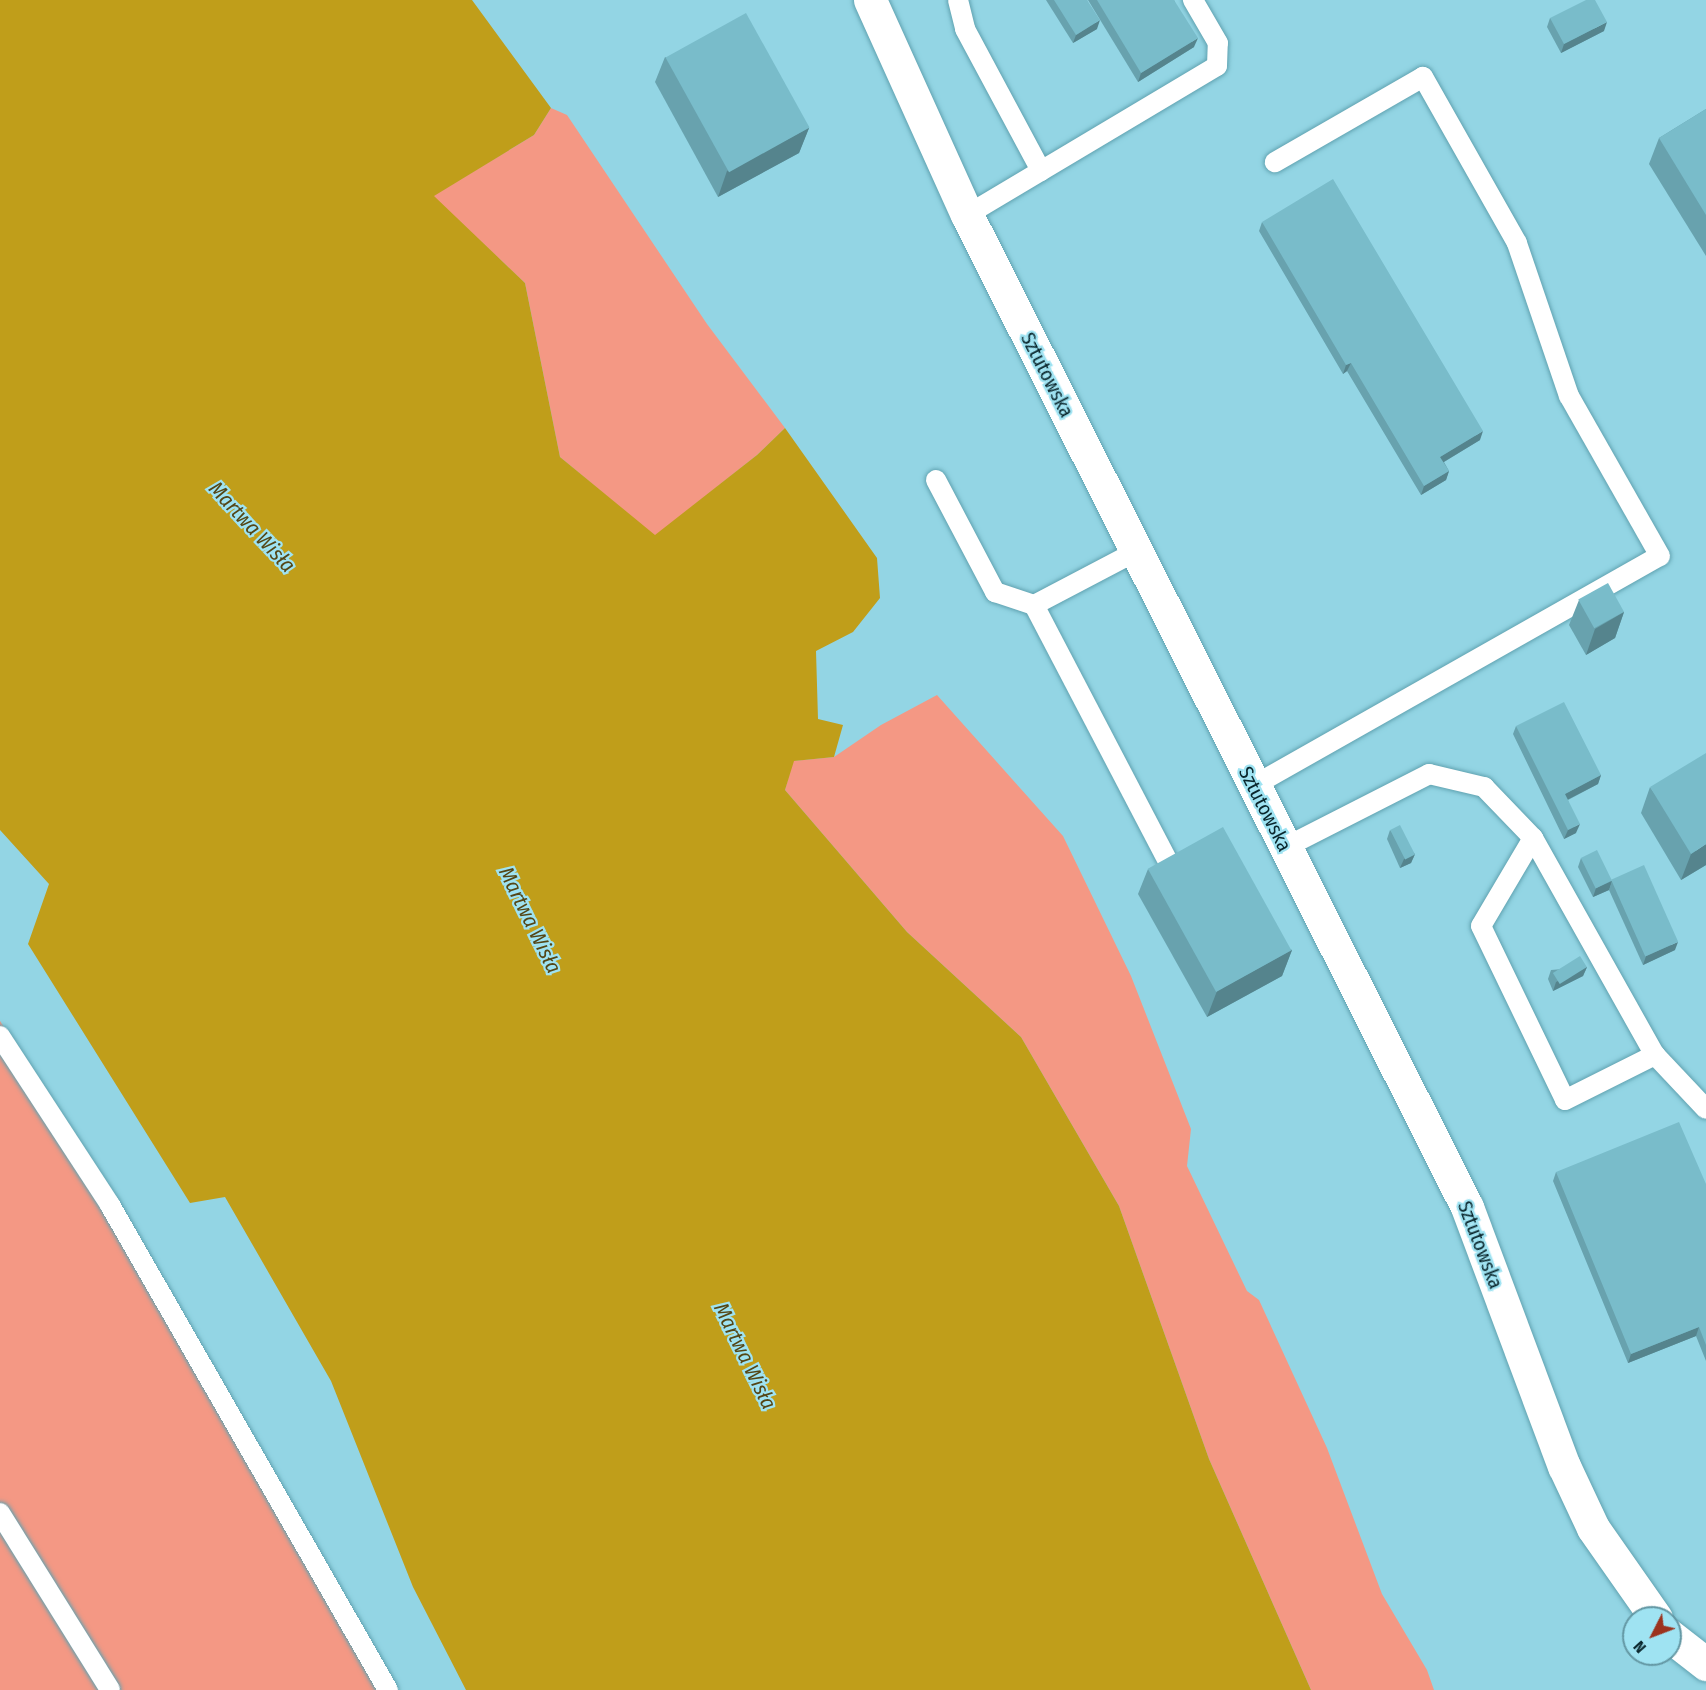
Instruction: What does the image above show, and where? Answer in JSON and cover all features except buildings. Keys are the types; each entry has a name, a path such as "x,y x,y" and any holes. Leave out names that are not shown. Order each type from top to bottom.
{"street":[{"name":"Sztutowska","path":"870,0 967,215 1284,848 1467,1207 1564,1466 1593,1528 1648,1606"},
{"path":"1682,1645 1706,1664"}],"lane":[{"path":"958,0 965,29 1041,171"},
{"path":"967,215 1217,66 1218,43 1192,0"},
{"path":"1253,786 1660,556 1569,396 1517,243 1423,77 1275,162"},
{"path":"936,480 995,592 1034,605 1170,865"},
{"path":"1034,605 1135,552"},
{"path":"1284,848 1430,774 1484,787 1533,838 1655,1055 1706,1109"},
{"path":"1533,838 1481,926 1565,1100 1655,1055"},
{"path":"0,1036 110,1205 388,1690"},
{"path":"0,1513 110,1690"}],"shaded area":[{"path":"551,108 567,115 707,324 785,428 757,455 655,536 560,457 525,283 433,196 534,135"},
{"path":"937,695 1063,836 1131,976 1191,1129 1187,1166 1247,1291 1259,1300 1327,1448 1382,1594 1427,1670 1434,1690 1311,1690 1209,1459 1119,1206 1021,1037 907,932 785,790 793,761 834,757 881,725"},
{"path":"0,1021 10,1036 397,1690 0,1690"}],"water":[{"name":"Martwa Wisła","path":"0,0 472,0 551,108 534,135 434,196 525,283 560,457 655,535 757,455 785,428 877,558 880,598 853,632 816,651 818,719 843,725 834,757 794,761 785,790 907,932 1021,1037 1119,1206 1209,1459 1311,1690 466,1690 413,1587 331,1381 225,1197 190,1203 28,944 49,884 0,830"}]}
